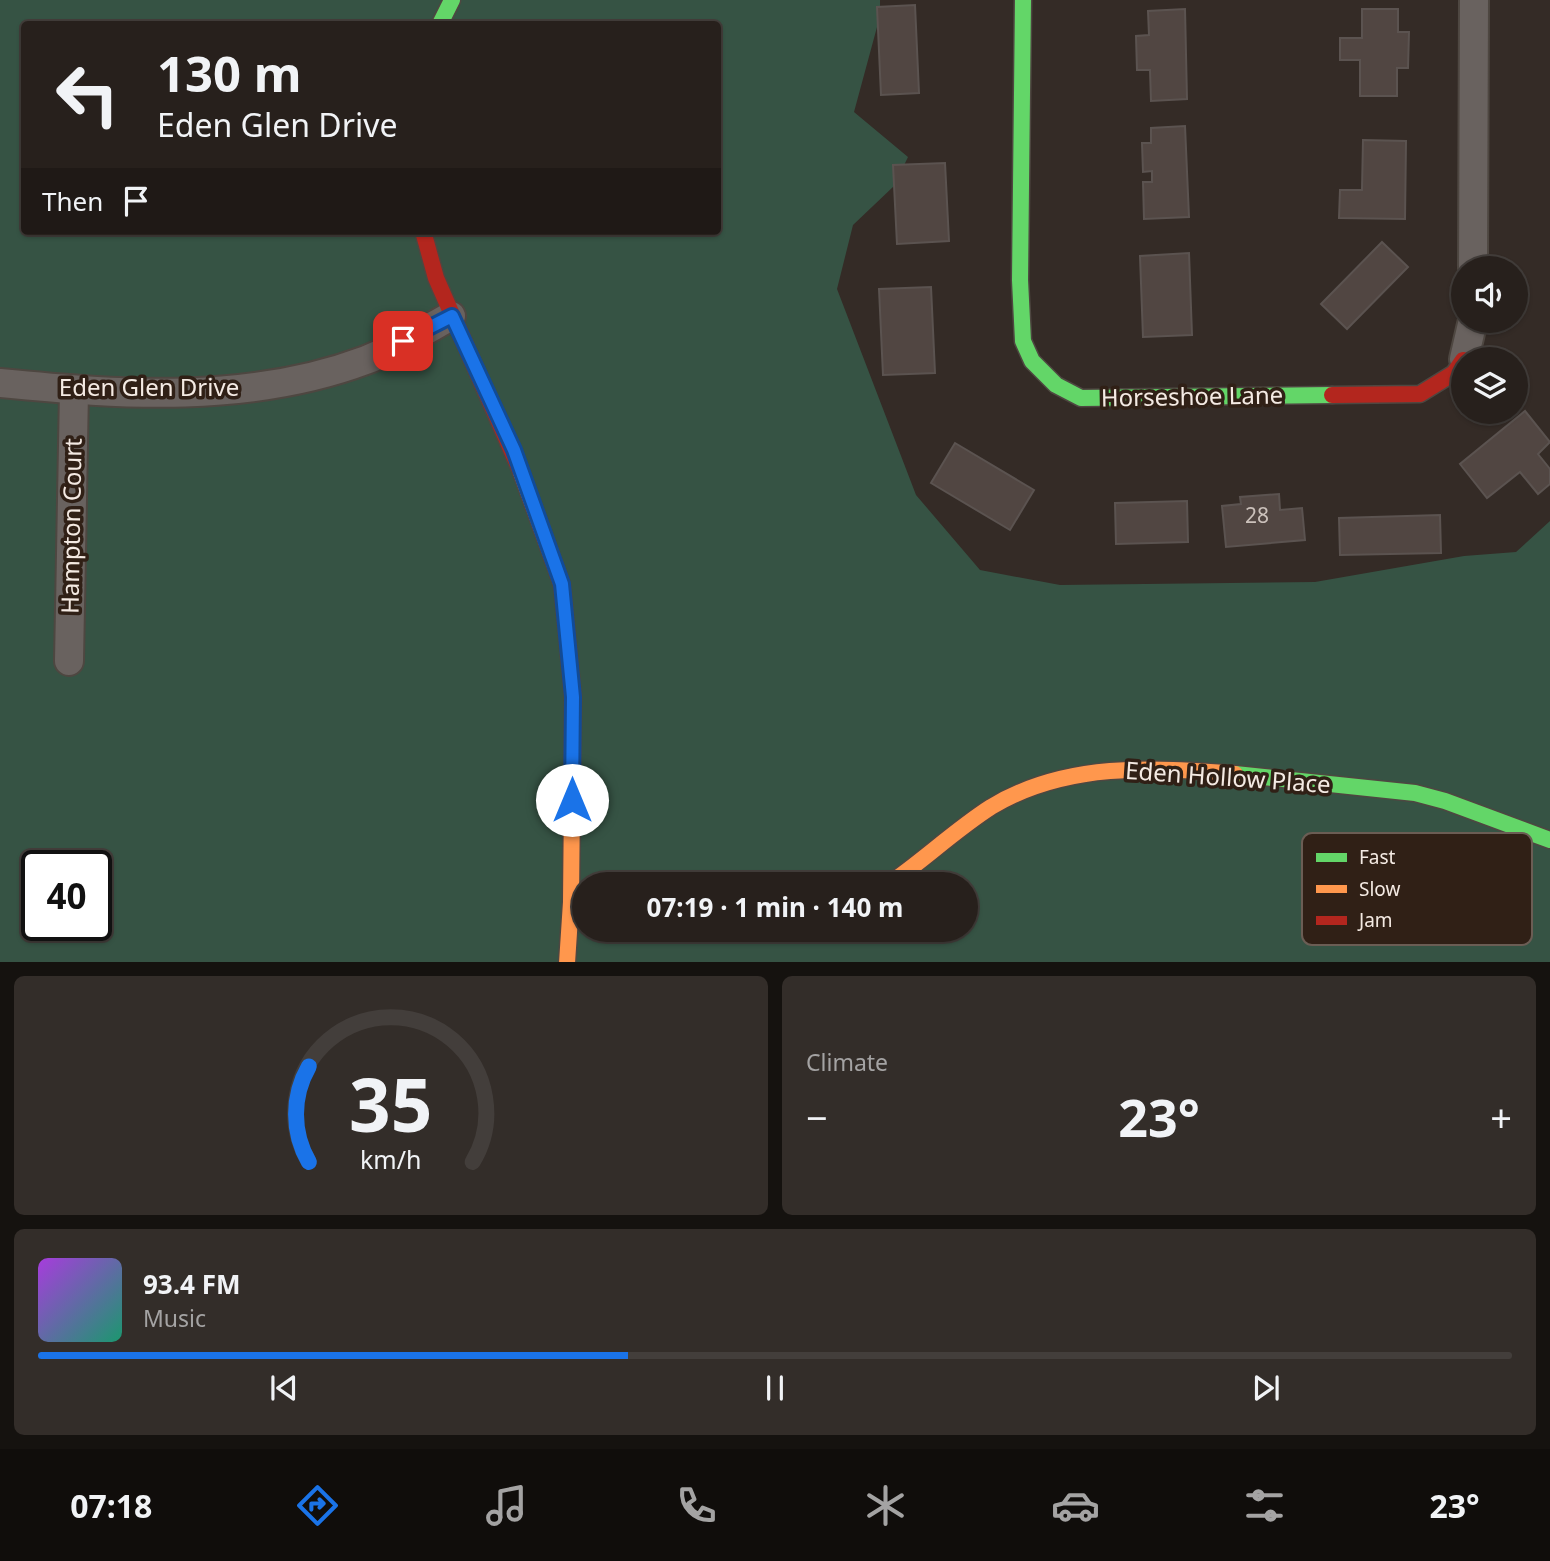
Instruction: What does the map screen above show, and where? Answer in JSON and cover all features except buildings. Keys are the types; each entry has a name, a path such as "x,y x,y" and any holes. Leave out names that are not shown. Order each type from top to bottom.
{"street":[{"path":"442,21 452,0"},
{"name":"Horseshoe Lane","path":"1023,0 1020,280 1023,341 1032,360 1056,384 1081,398 1420,394 1451,375"},
{"path":"1473,256 1475,0"},
{"path":"424,235 452,316 514,450 562,584 573,697 577,872"},
{"name":"Eden Glen Drive","path":"0,383 74,391 212,393 288,384 367,360 452,316"},
{"name":"Hampton Court","path":"69,661 74,391"},
{"name":"Eden Hollow Place","path":"907,872 977,816 1028,788 1084,772 1166,769 1390,790 1430,796 1550,839"},
{"path":"567,962 572,935"}],"green space":[{"path":"0,0 880,0 880,16 854,112 908,157 894,186 853,225 837,289 916,495 980,570 1060,585 1315,582 1464,556 1516,552 1550,521 1550,962 0,962"}],"traffic: fast":[{"path":"442,21 452,0"},
{"path":"1023,0 1020,280 1023,341 1032,361 1056,385 1081,398 1332,395"},
{"path":"1235,774 1415,793 1445,801 1531,833"},
{"path":"1532,833 1550,840"}],"traffic: slow":[{"path":"521,472 562,585 573,697 571,902 567,962"},
{"path":"905,872 991,807 1019,792 1049,782 1110,771 1173,770 1235,774"}],"traffic: jam":[{"path":"424,235 436,278 521,472"},
{"path":"1332,395 1420,394 1451,375"}],"route":[{"path":"403,341 452,316 514,450 562,584 573,697 572,800"}]}
